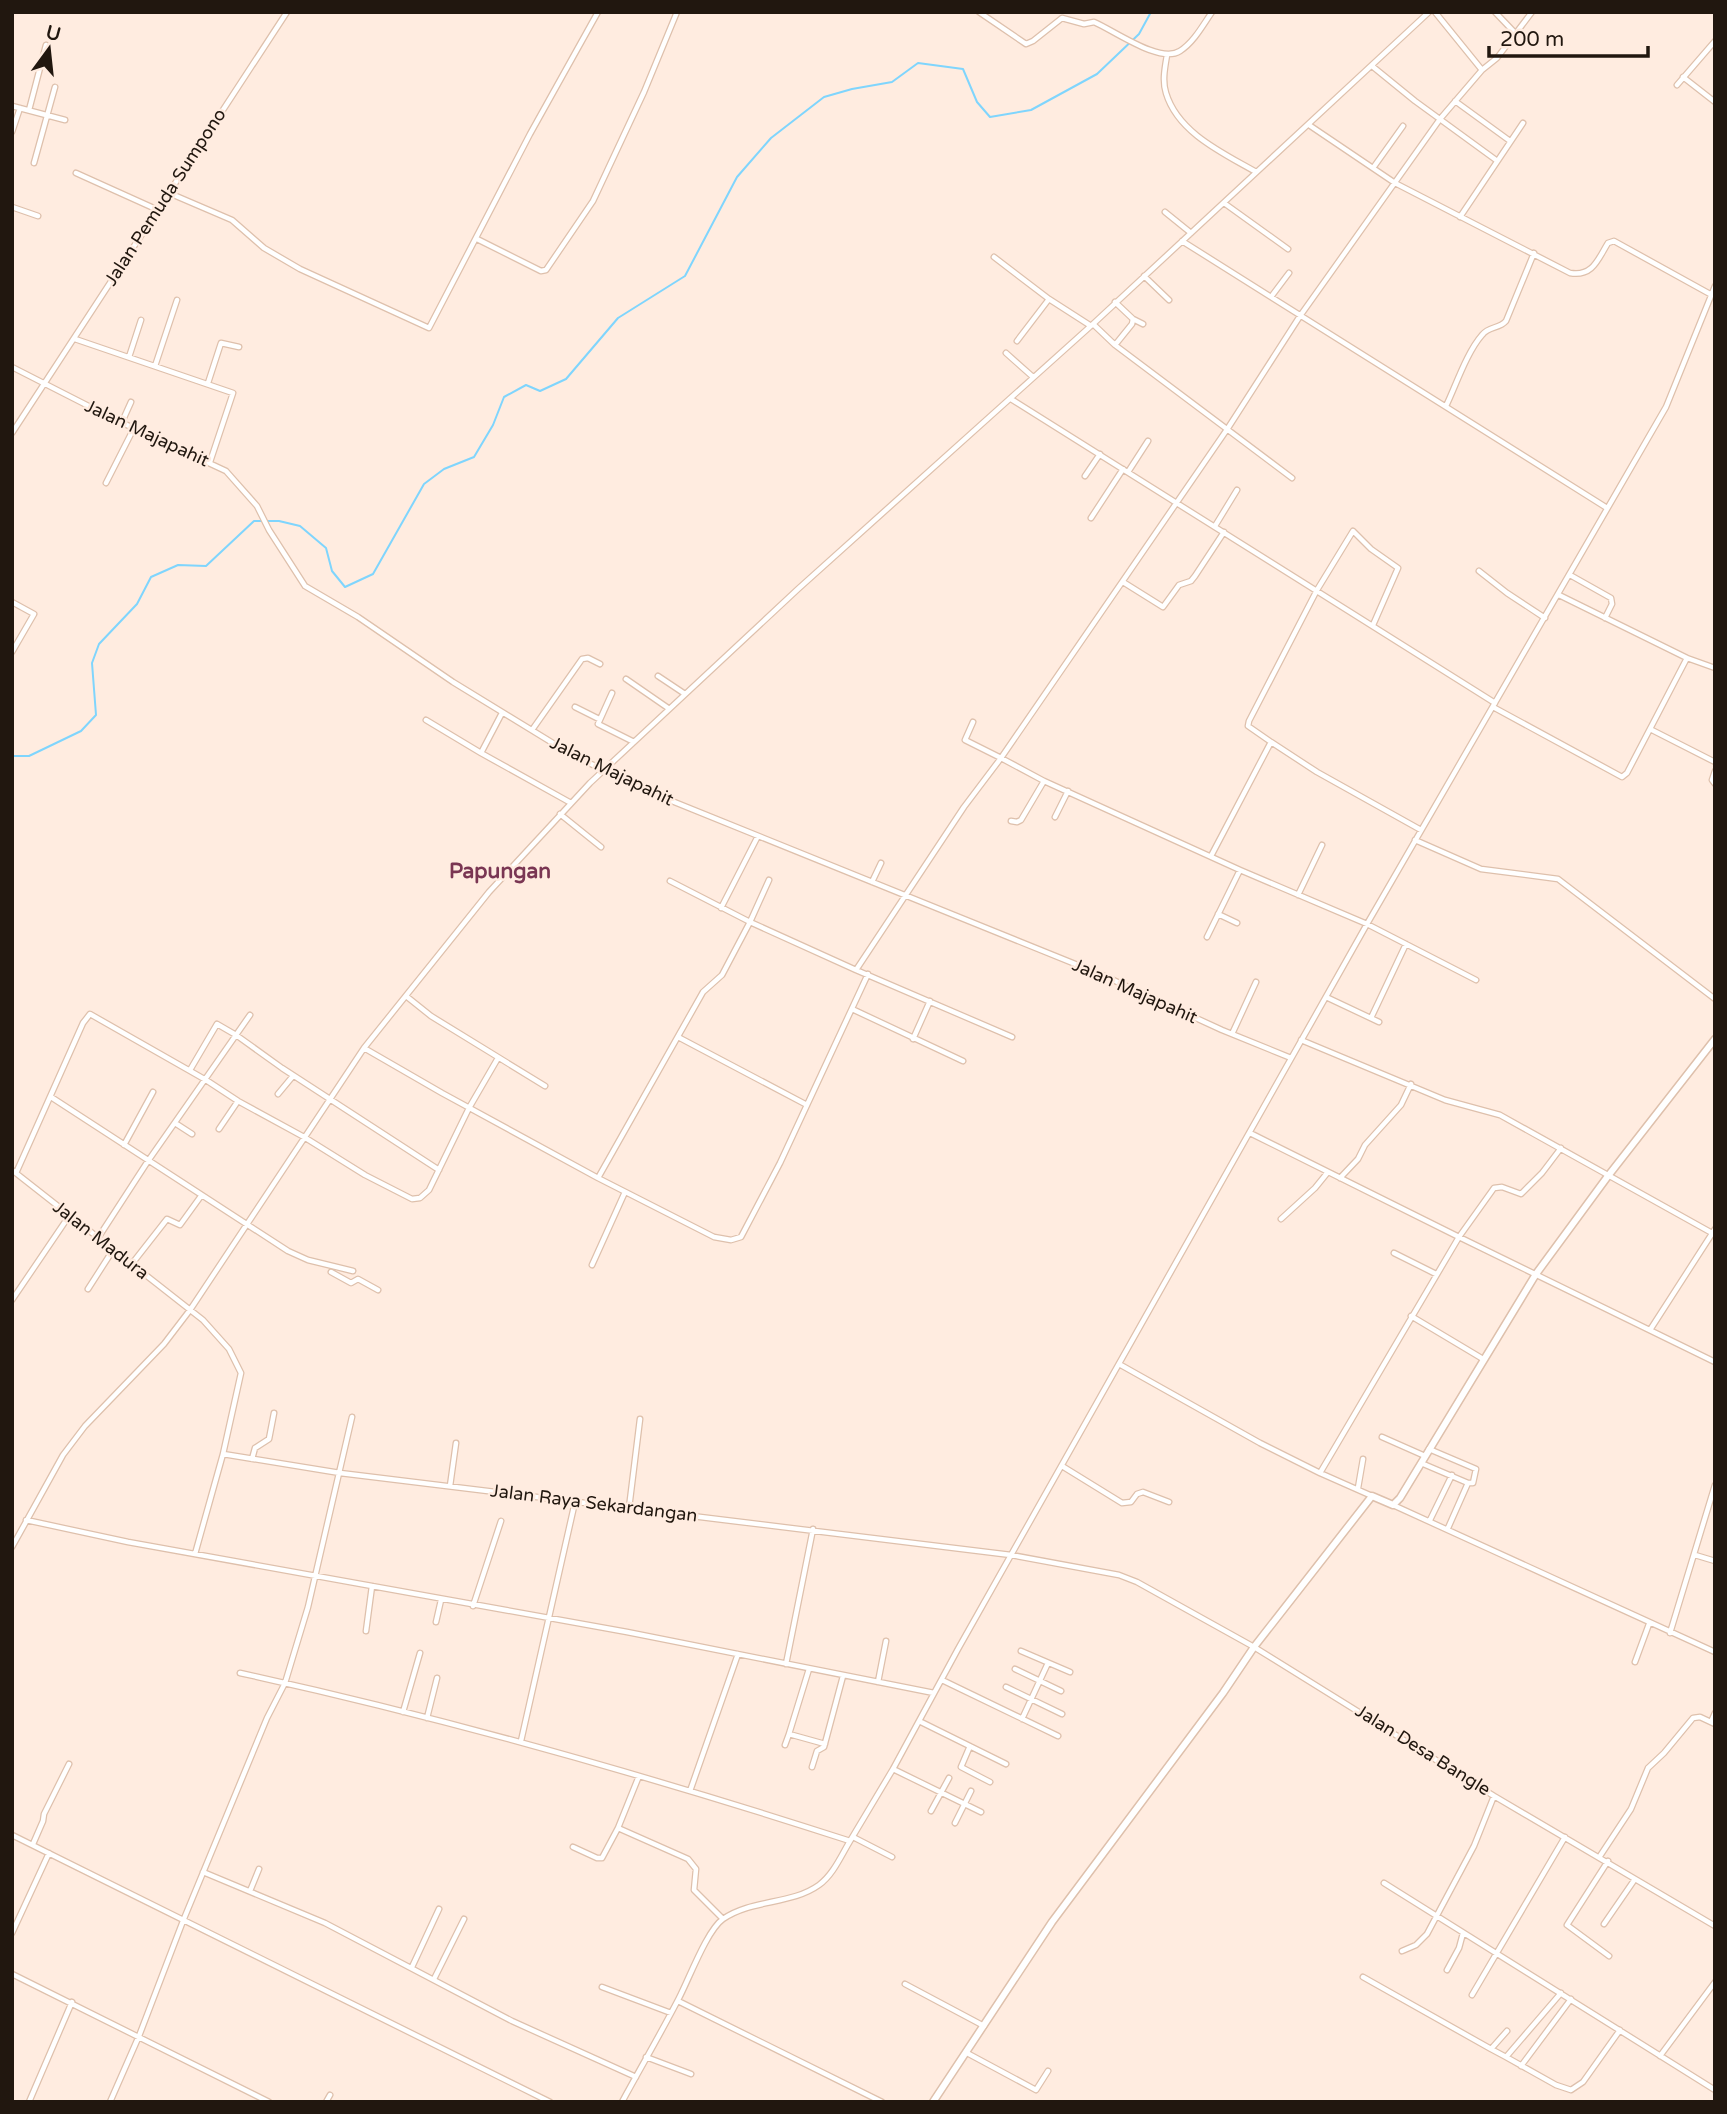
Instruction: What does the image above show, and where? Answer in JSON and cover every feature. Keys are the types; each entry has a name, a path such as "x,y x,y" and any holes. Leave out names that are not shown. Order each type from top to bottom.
{"street":[{"name":"Jalan Pemuda Sumpono","path":"12,433 287,12"},
{"path":"169,193 232,220 264,248 300,269 429,328 530,134 598,12"},
{"path":"477,239 545,271 593,201 644,92 677,12"},
{"path":"978,12 1026,44 1064,17 1084,24 1094,22 1152,52 1167,55 1177,53 1188,44 1212,12"},
{"path":"12,1547 63,1455 85,1426 164,1345 190,1310 365,1048 489,892 560,814 604,769 807,580 1011,399 1429,12"},
{"path":"1435,12 1482,71"},
{"path":"1495,12 1516,34"},
{"path":"856,970 964,807 1001,758 1228,428 1300,316 1440,119 1497,58 1532,12"},
{"path":"1677,85 1715,41"},
{"path":"29,110 46,45"},
{"path":"1167,55 1164,84 1170,103 1178,116 1198,137 1256,173"},
{"path":"1372,66 1496,160"},
{"path":"1683,77 1715,102"},
{"path":"34,163 55,87"},
{"path":"1455,102 1510,141"},
{"path":"12,106 65,120"},
{"path":"12,132 20,108"},
{"path":"1460,217 1523,123"},
{"path":"622,2102 678,2001 712,1931 723,1919 744,1909 800,1894 818,1886 827,1878 851,1839 893,1769 1301,1040 1671,397 1713,289 1614,241 1608,243 1594,267 1580,274 1570,273 1395,183 1309,125"},
{"path":"1373,168 1403,126"},
{"path":"76,173 158,210"},
{"path":"1224,203 1288,249"},
{"path":"12,207 38,216"},
{"path":"1165,212 1191,233"},
{"path":"1182,241 1607,508"},
{"path":"1446,406 1477,342 1486,331 1499,327 1506,321 1534,253"},
{"path":"994,257 1049,299 1092,325 1292,478"},
{"path":"1271,297 1289,273"},
{"path":"1144,276 1169,300"},
{"path":"1017,341 1049,299"},
{"path":"155,366 177,300"},
{"path":"1115,302 1133,319 1143,324"},
{"path":"1115,345 1133,319"},
{"path":"130,357 141,320"},
{"path":"75,339 229,390 233,396 210,462"},
{"path":"208,383 219,345 225,342 239,347"},
{"path":"1006,353 1033,377"},
{"name":"Jalan Majapahit","path":"12,368 210,462 233,476 257,506 305,586 358,617 426,665 574,756 657,795 1100,974 1291,1058"},
{"path":"1011,399 1373,625 1494,705 1622,777 1627,773 1687,658"},
{"path":"122,422 131,402"},
{"path":"106,483 134,428"},
{"path":"1091,518 1148,441"},
{"path":"1085,476 1100,454"},
{"path":"1214,526 1237,490"},
{"path":"1122,582 1163,607 1180,585 1191,581 1224,532"},
{"path":"1373,625 1398,568 1371,549 1357,532 1351,532 1317,590 1248,726 1317,772 1421,830"},
{"path":"1479,571 1545,618"},
{"path":"1570,575 1611,598 1612,604 1605,618"},
{"path":"1559,595 1687,658 1715,668"},
{"path":"12,602 34,614 12,652"},
{"path":"532,730 582,659 588,658 600,664"},
{"path":"658,676 685,694"},
{"path":"626,679 668,709"},
{"path":"611,693 598,725 634,742"},
{"path":"575,708 599,719"},
{"path":"481,753 502,713"},
{"path":"426,720 571,803"},
{"path":"973,722 965,740 1044,781 1367,924 1476,980"},
{"path":"1650,729 1715,762"},
{"path":"1211,856 1271,742"},
{"path":"1715,771 1712,780 1715,784"},
{"path":"1011,821 1021,820 1044,781"},
{"path":"1055,817 1068,791"},
{"path":"560,814 601,847"},
{"path":"720,908 758,836"},
{"path":"1415,840 1481,869 1559,878 1715,999"},
{"path":"1298,895 1322,845"},
{"path":"872,882 881,863"},
{"path":"1207,937 1240,870"},
{"path":"598,1178 703,992 722,975 769,880"},
{"path":"670,881 750,922 1013,1037"},
{"path":"1218,914 1237,923"},
{"path":"1371,1018 1406,944"},
{"path":"365,1048 598,1178 714,1237 727,1240 739,1238 750,1224 868,975"},
{"path":"1232,1034 1256,982"},
{"path":"406,996 431,1016 545,1086"},
{"path":"1326,997 1379,1022"},
{"path":"913,1039 930,1001"},
{"path":"852,1009 963,1061"},
{"path":"14,1172 83,1023 90,1014 190,1070 365,1175 412,1199 419,1198 429,1190 498,1058"},
{"path":"98,1239 148,1161 250,1015"},
{"path":"190,1070 217,1024 439,1170"},
{"path":"678,1037 807,1105"},
{"path":"1393,1505 1536,1274 1608,1176 1712,1050 1715,1039"},
{"path":"1301,1040 1445,1100 1500,1115 1608,1176 1714,1231 1650,1330"},
{"path":"278,1094 293,1076"},
{"path":"1340,1178 1401,1105 1411,1084"},
{"path":"124,1145 153,1092"},
{"path":"51,1097 245,1225 308,1261 353,1271"},
{"path":"219,1129 238,1101"},
{"path":"175,1123 192,1134"},
{"path":"1250,1133 1715,1362"},
{"path":"1320,1473 1436,1274 1494,1188 1502,1187 1521,1194 1542,1173 1560,1148"},
{"name":"Jalan Madura","path":"14,1172 190,1310"},
{"path":"1280,1219 1315,1188 1328,1172"},
{"path":"592,1265 625,1192"},
{"path":"131,1265 167,1219 180,1225 201,1196"},
{"path":"12,1300 69,1216"},
{"path":"88,1289 113,1250"},
{"path":"1394,1253 1436,1274"},
{"path":"331,1272 351,1283 356,1278 377,1290"},
{"path":"190,1310 214,1330 237,1361 241,1373 223,1454 195,1554"},
{"path":"1411,1316 1483,1359"},
{"path":"1119,1364 1260,1443 1320,1473 1448,1528 1649,1624 1715,1652"},
{"path":"252,1459 255,1448 269,1439 274,1413"},
{"path":"110,2102 267,1718 285,1683 306,1617 352,1417"},
{"path":"629,1508 640,1419"},
{"path":"1382,1437 1452,1475 1473,1483 1476,1469 1430,1449"},
{"path":"450,1486 456,1443"},
{"name":"Jalan Raya Sekardangan","path":"223,1454 340,1473 1012,1555 1129,1578"},
{"path":"1358,1488 1363,1459"},
{"path":"1062,1466 1122,1503 1131,1502 1137,1494 1143,1492 1169,1502"},
{"path":"1430,1520 1452,1475"},
{"path":"1448,1528 1468,1483"},
{"path":"1670,1633 1715,1485"},
{"path":"933,2102 1052,1922 1223,1693 1254,1647 1372,1496"},
{"path":"521,1741 575,1502"},
{"path":"26,1520 934,1693"},
{"path":"473,1606 501,1521"},
{"path":"786,1664 813,1529"},
{"path":"1695,1555 1715,1561"},
{"name":"Jalan Desa Bangle","path":"1129,1578 1254,1647 1494,1796 1715,1926"},
{"path":"366,1631 372,1586"},
{"path":"436,1622 441,1600"},
{"path":"1635,1662 1649,1624"},
{"path":"878,1682 886,1641"},
{"path":"1021,1651 1070,1672"},
{"path":"403,1712 420,1653"},
{"path":"690,1791 738,1654"},
{"path":"1022,1719 1048,1663"},
{"path":"786,1745 808,1669"},
{"path":"1015,1669 1061,1691"},
{"path":"240,1673 521,1741 851,1839 892,1857"},
{"path":"812,1767 817,1751 825,1744 843,1676"},
{"path":"426,1718 437,1678"},
{"path":"942,1680 1058,1736"},
{"path":"1006,1687 1062,1714"},
{"path":"1600,1856 1631,1809 1648,1768 1664,1753 1691,1719 1700,1717 1713,1723 1715,1713"},
{"path":"919,1721 1006,1764"},
{"path":"789,1734 825,1744"},
{"path":"970,1746 961,1768 989,1782"},
{"path":"33,1844 44,1814 69,1764"},
{"path":"893,1769 981,1812"},
{"path":"573,1847 603,1858 639,1776"},
{"path":"931,1811 949,1778"},
{"path":"956,1824 971,1791"},
{"path":"1402,1951 1416,1945 1427,1934 1474,1846 1494,1796"},
{"path":"618,1828 681,1854 692,1862 696,1873 694,1890 723,1919"},
{"path":"12,1835 550,2102"},
{"path":"1472,1995 1565,1837"},
{"path":"12,1933 49,1853"},
{"path":"1608,1861 1567,1924 1609,1956"},
{"path":"250,1891 259,1869"},
{"path":"203,1872 325,1923 561,2045 636,2077"},
{"path":"1604,1924 1635,1878"},
{"path":"1384,1883 1715,2090"},
{"path":"412,1967 439,1909"},
{"path":"434,1979 464,1919"},
{"path":"1447,1970 1459,1948 1463,1932"},
{"path":"12,1974 269,2102"},
{"path":"1363,1977 1556,2085 1572,2090 1583,2082 1620,2031"},
{"path":"1660,2056 1715,1982"},
{"path":"905,1984 985,2026"},
{"path":"602,1987 671,2013"},
{"path":"1506,2057 1561,1993"},
{"path":"1521,2066 1571,1999"},
{"path":"678,2001 882,2102"},
{"path":"29,2102 72,2002"},
{"path":"1491,2049 1507,2031"},
{"path":"967,2053 1035,2090 1048,2071"},
{"path":"646,2057 691,2074"},
{"path":"326,2102 330,2095"}],"waterway":[{"path":"12,756 29,756 81,731 96,715 92,663 99,644 137,604 151,577 178,565 206,566 254,521 279,521 300,526 326,548 332,571 345,587 373,574 424,484 444,469 474,457 493,425 504,397 526,385 540,391 566,379 618,318 685,276 737,177 771,138 824,97 892,82 918,63 963,69 977,102 990,117 1031,110 1097,74 1139,34 1151,12"}],"district":[{"name":"Papungan","path":"500,871"}]}
